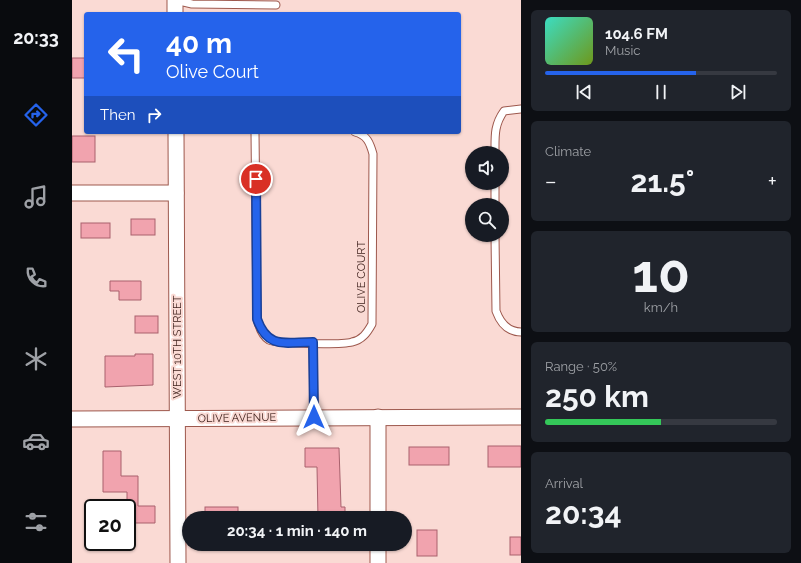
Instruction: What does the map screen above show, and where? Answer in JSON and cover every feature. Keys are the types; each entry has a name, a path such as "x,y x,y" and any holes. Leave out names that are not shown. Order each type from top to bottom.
{"street":[{"path":"174,0 175,12"},
{"name":"WEST 10TH STREET","path":"176,134 178,563"},
{"path":"72,192 176,193"},
{"path":"378,417 378,511"},
{"name":"OLIVE AVENUE","path":"72,419 521,417"},
{"path":"378,551 378,563"}],"lane":[{"path":"174,0 192,4 276,5"},
{"path":"495,146 495,130 498,120 504,111 521,109"},
{"name":"OLIVE COURT","path":"255,134 257,319 261,331 268,339 276,342 351,342 362,338 372,324 373,154 370,142 361,134"},
{"path":"495,242 496,310 500,321 515,332 521,332"},
{"path":"313,342 314,417"}],"building":[{"path":"72,58 84,58 84,78 72,78"},
{"path":"72,136 95,136 95,162 72,162"},
{"path":"131,219 155,219 155,235 131,235"},
{"path":"81,223 110,223 110,238 81,238"},
{"path":"110,281 141,281 141,300 119,300 119,291 110,291"},
{"path":"135,316 158,316 158,333 135,333"},
{"path":"135,354 153,354 153,385 105,387 105,356 135,356"},
{"path":"488,446 521,446 521,467 488,467"},
{"path":"409,447 449,447 449,465 409,465"},
{"path":"305,448 339,448 341,507 345,507 345,511 318,511 317,467 305,467"},
{"path":"103,451 121,451 121,476 138,476 138,506 155,506 155,523 136,523 136,499 127,499 127,492 103,492"},
{"path":"205,507 238,507 238,511 205,511"},
{"path":"417,530 437,530 437,556 417,556"},
{"path":"510,537 521,537 521,555 510,555"}],"route":[{"path":"256,179 257,319 261,331 268,339 276,342 313,342 314,417"}]}
